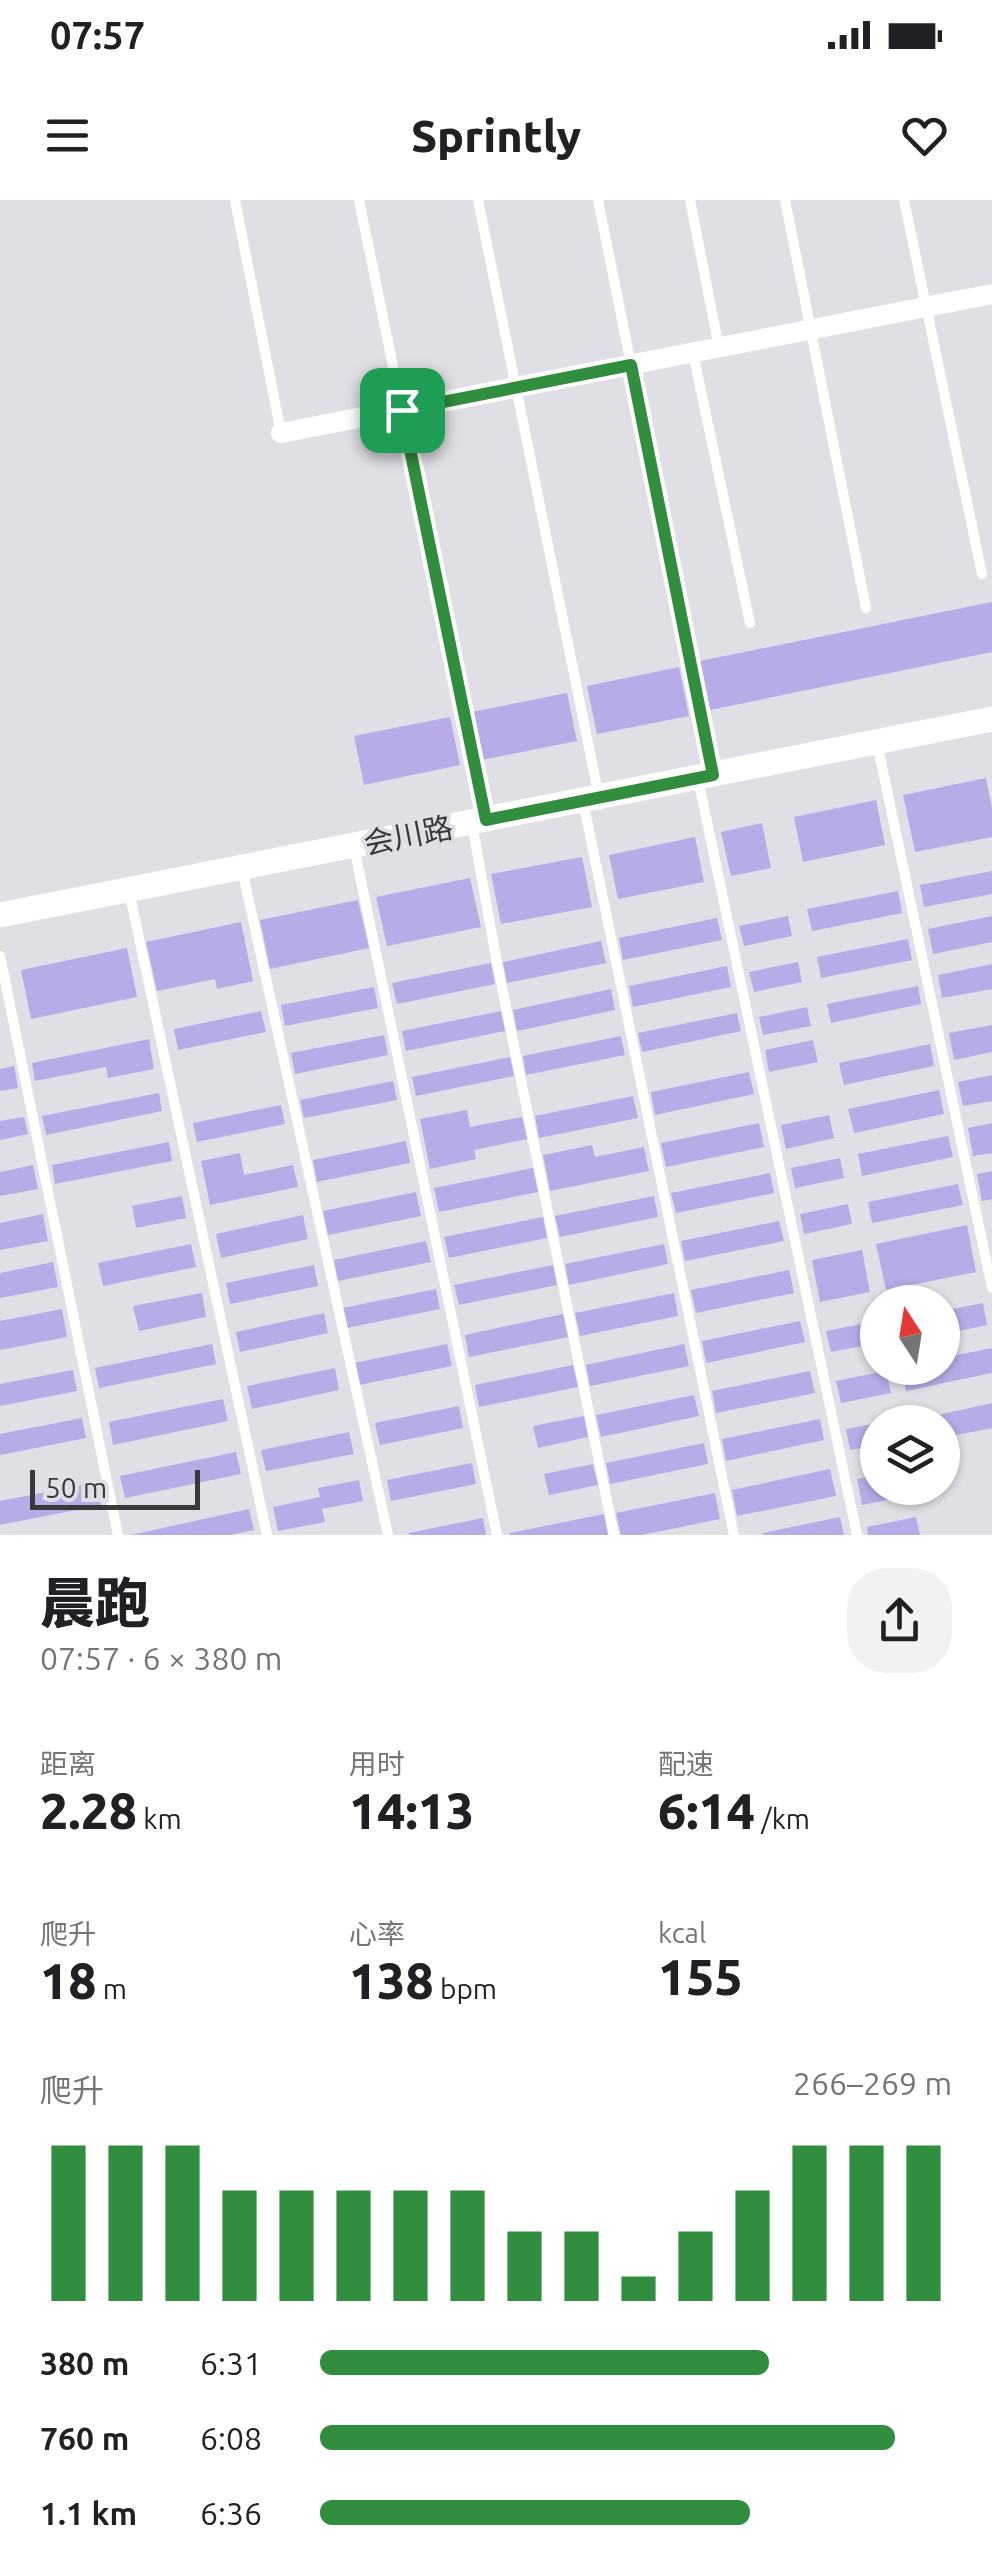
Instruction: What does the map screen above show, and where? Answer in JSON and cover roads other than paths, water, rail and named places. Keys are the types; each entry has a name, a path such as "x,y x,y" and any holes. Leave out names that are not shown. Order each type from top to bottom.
{"street":[{"path":"280,433 992,294"},
{"name":"会川路","path":"0,915 992,719"}],"lane":[{"path":"234,200 280,433"},
{"path":"359,200 479,821 497,963 614,1535"},
{"path":"478,200 734,1535"},
{"path":"598,200 705,776 857,1535"},
{"path":"690,200 719,348"},
{"path":"784,200 866,608"},
{"path":"904,200 982,574"},
{"path":"693,352 750,622"},
{"path":"877,742 992,1288"},
{"path":"354,846 497,1535"},
{"path":"242,868 388,1535"},
{"path":"128,890 267,1535"},
{"path":"0,956 118,1535"}]}
